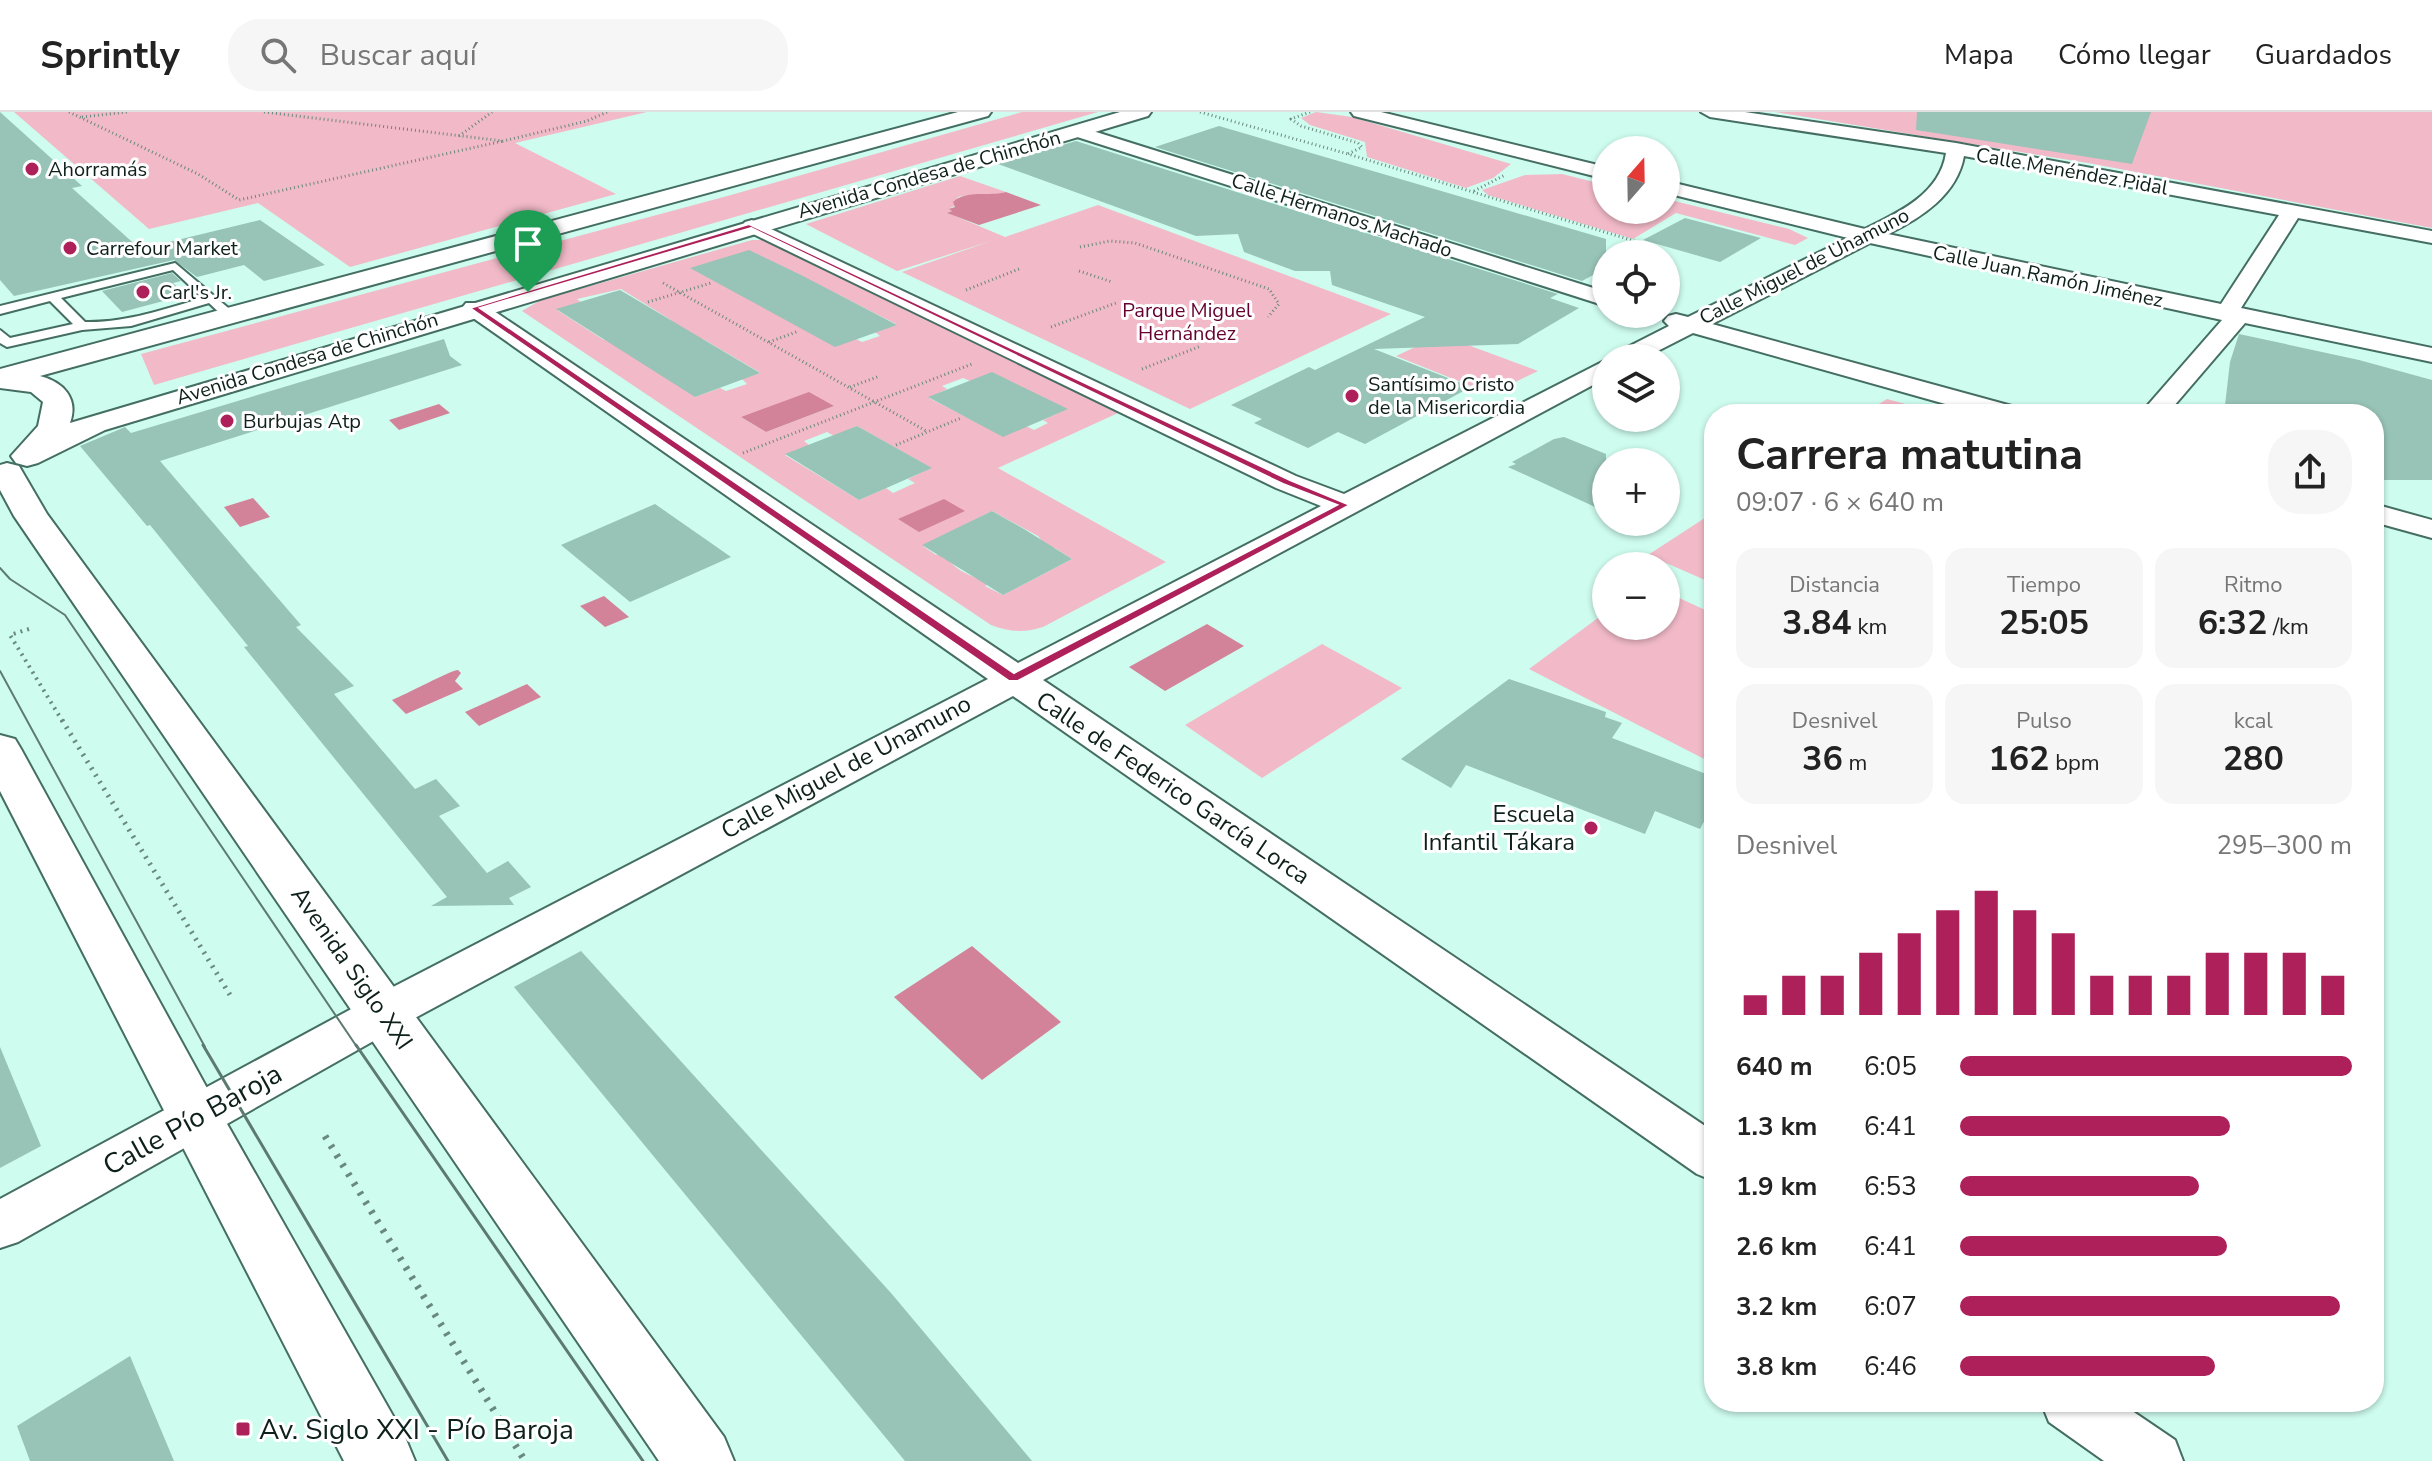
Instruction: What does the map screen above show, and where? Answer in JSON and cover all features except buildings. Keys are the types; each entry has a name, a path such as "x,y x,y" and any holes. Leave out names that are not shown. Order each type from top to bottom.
{"street":[{"name":"Avenida Condesa de Chinchón","path":"0,379 220,307 981,112"},
{"name":"Avenida Condesa de Chinchón","path":"13,468 94,423 1077,125 1141,112"},
{"path":"1360,112 1592,170"},
{"name":"Calle Menéndez Pidal","path":"1710,112 1956,149 2432,237"},
{"path":"1038,118 1077,125"},
{"name":"Calle Hermanos Machado","path":"1077,125 1592,294"},
{"name":"Calle Miguel de Unamuno","path":"1651,344 1908,216 1938,192 1954,168 1956,149"},
{"name":"Calle Juan Ramón Jiménez","path":"1680,190 1870,237 2432,355"},
{"path":"2161,404 2232,315 2292,211"},
{"path":"752,226 1286,482 1345,505"},
{"name":"Calle de Federico García Lorca","path":"474,308 1704,1152"},
{"path":"1680,322 1974,404"},
{"name":"Calle Miguel de Unamuno","path":"384,1013 1592,375"},
{"path":"0,379 45,385 56,393 59,406 47,436 13,468"},
{"name":"Avenida Siglo XXI","path":"13,468 31,516 700,1461"},
{"path":"2384,516 2432,529"},
{"path":"0,749 194,1118 381,1461"},
{"name":"Calle Pío Baroja","path":"0,1225 384,1013"},
{"path":"2083,1412 2154,1461"}],"lane":[{"path":"0,310 175,266 220,307"},
{"path":"53,297 82,326"},
{"path":"0,334 7,343 20,342 82,326 108,326 220,307"}],"path":[{"path":"69,112 198,174 239,200 587,121 607,112"},
{"path":"81,117 127,112"},
{"path":"264,112 503,141"},
{"path":"458,136 492,112"},
{"path":"1200,112 1631,240"},
{"path":"1310,112 1291,119 1362,147 1348,154"},
{"path":"1474,191 1509,174"},
{"path":"1080,247 1110,241 1135,243 1269,289 1279,304 1268,317"},
{"path":"966,290 1019,269"},
{"path":"1079,271 1112,282"},
{"path":"658,281 928,432"},
{"path":"648,302 711,283"},
{"path":"1051,327 1116,303"},
{"path":"1171,305 1200,315"},
{"path":"768,342 799,331"},
{"path":"1142,369 1201,346"},
{"path":"741,454 982,360"},
{"path":"849,388 880,376"},
{"path":"896,445 961,418"},
{"path":"29,629 10,635 230,995"},
{"path":"325,1136 525,1461"}],"green space":[{"path":"14,112 647,112 515,143 616,194 350,267 258,203 149,229"},
{"path":"1022,112 1098,112 154,385 141,354 731,195"},
{"path":"1316,112 1352,117 1511,164 1493,178 1466,188 1367,157 1365,142 1310,125 1301,118"},
{"path":"1775,112 2432,112 2432,228 2088,163"},
{"path":"1562,174 1592,182 1592,224 1658,224 1633,239 1488,195 1482,190 1525,175"},
{"name":"Parque Miguel Hernández","path":"960,176 1006,192 958,197 955,206 950,208 953,210 948,213 1005,237 1098,205 1391,314 1190,409 902,272 991,241 897,271 806,224"},
{"path":"1680,202 1789,229 1808,238 1795,245 1680,214"},
{"path":"752,240 763,240 1118,413 998,468 1166,562 1043,627 1017,631 991,625 522,311 541,300","holes":["621,289 671,320 604,340 557,310 581,302 577,299","837,294 896,324 875,332 880,336 862,342 856,339","703,339 760,373 742,379 747,384 726,391 720,388 695,397 685,345","963,378 1067,409 1043,420 1048,423 1034,430 1026,426 1003,436 929,398 947,389 942,386","834,406 766,432 741,417","857,426 931,468 908,479 915,483 893,493 886,488 859,500 785,455 809,445 804,441 827,432 834,436","992,511 1038,536 1050,551 1055,548 1072,559 1003,595 985,586 992,582 958,569 942,552 936,555 923,546"]},
{"path":"1441,335 1538,371 1491,394 1396,356"},
{"path":"1887,399 1905,404 1879,404"},
{"path":"1704,519 1704,580 1680,569 1680,552 1653,552"},
{"path":"1680,598 1704,609 1704,759 1529,669 1592,622 1592,640 1680,640"},
{"path":"1322,644 1402,688 1262,778 1185,725"}],"shaded area":[{"path":"1006,192 1041,205 979,225 947,213 952,211 949,209 955,207 953,202 959,198 971,194"},
{"path":"809,392 834,406 766,432 741,417"},
{"path":"439,404 450,413 399,430 389,420"},
{"path":"253,498 270,517 240,527 224,507"},
{"path":"944,499 965,511 919,532 898,519"},
{"path":"604,596 629,617 605,627 580,606"},
{"path":"1207,624 1244,646 1165,691 1129,667"},
{"path":"458,670 461,673 455,681 463,689 406,714 392,700 447,674"},
{"path":"527,684 541,697 479,726 465,712"},
{"path":"972,946 1061,1022 982,1080 894,997"}],"tram line":[{"path":"0,568 10,579 65,615 357,1047"},
{"path":"0,671 205,1047"},
{"path":"203,1045 448,1461"},
{"path":"356,1045 643,1461"}],"place":[{"name":"Ahorramás","path":"32,169"},
{"name":"Carrefour Market","path":"70,248"},
{"name":"Carl's Jr.","path":"143,292"},
{"name":"Santísimo Cristo de la Misericordia","path":"1352,396"},
{"name":"Burbujas Atp","path":"227,421"},
{"name":"Escuela Infantil Tákara","path":"1591,828"},
{"name":"Av. Siglo XXI - Pío Baroja","path":"243,1429"}],"route":[{"path":"752,226 1286,482 1345,505 1014,678 474,308 528,292 752,226"}]}
